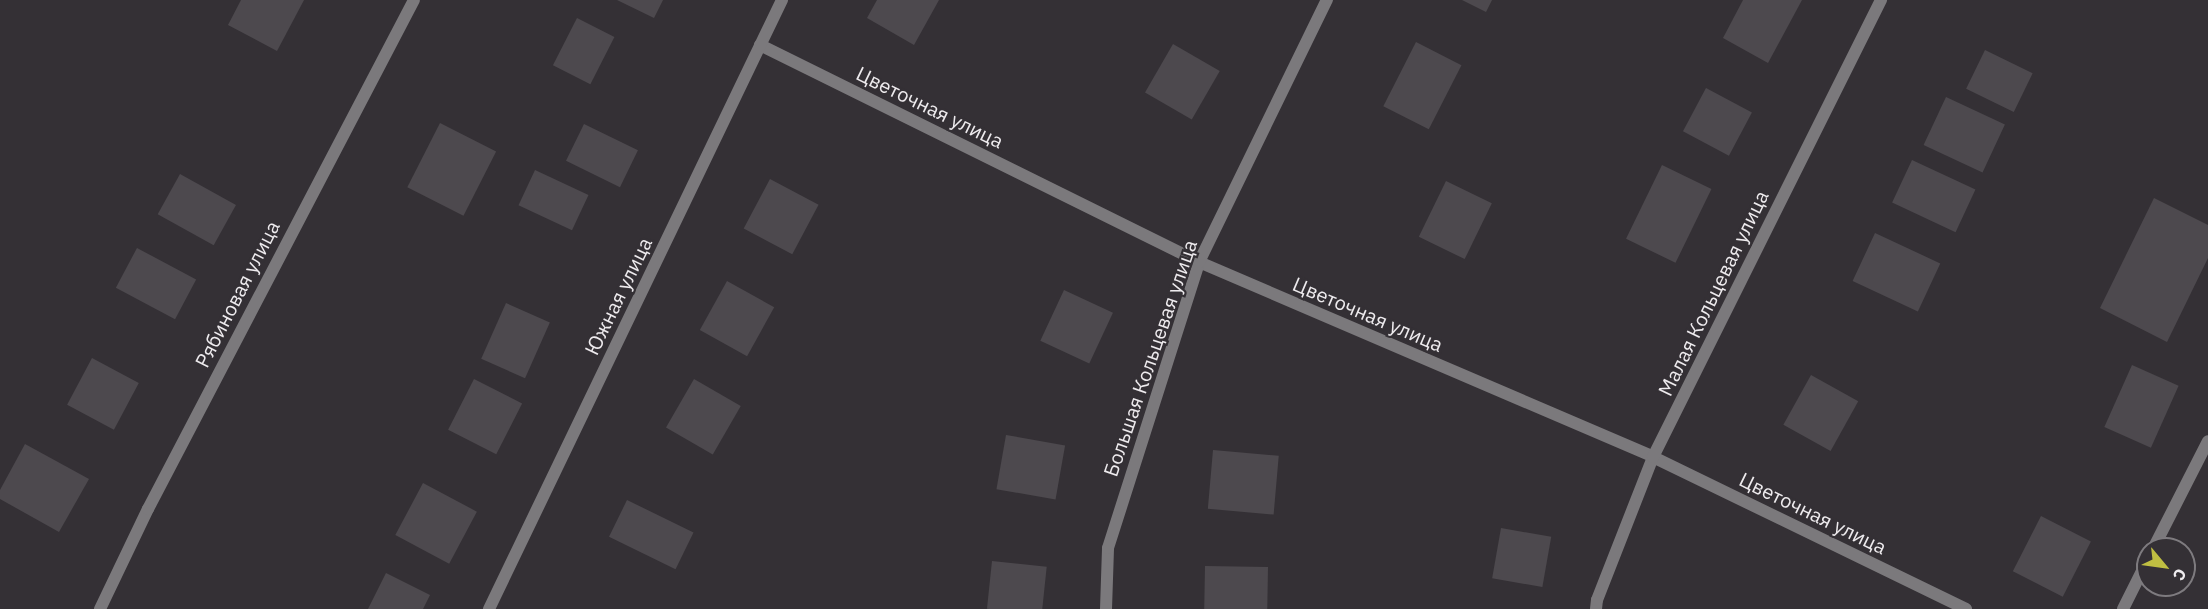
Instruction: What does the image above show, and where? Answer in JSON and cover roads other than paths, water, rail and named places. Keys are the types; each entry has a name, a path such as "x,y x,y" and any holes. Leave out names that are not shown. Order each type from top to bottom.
{"street":[{"name":"Рябиновая улица","path":"100,609 169,467 414,0"},
{"name":"Южная улица","path":"489,609 782,0"},
{"name":"Большая Кольцевая улица","path":"1106,609 1108,548 1199,262 1327,0"},
{"name":"Малая Кольцевая улица","path":"1596,609 1597,600 1653,457 1881,0"},
{"name":"Цветочная улица","path":"760,45 1199,262 1653,457 1966,609"},
{"path":"2159,537 2208,441"},
{"path":"2122,609 2136,582"}]}
